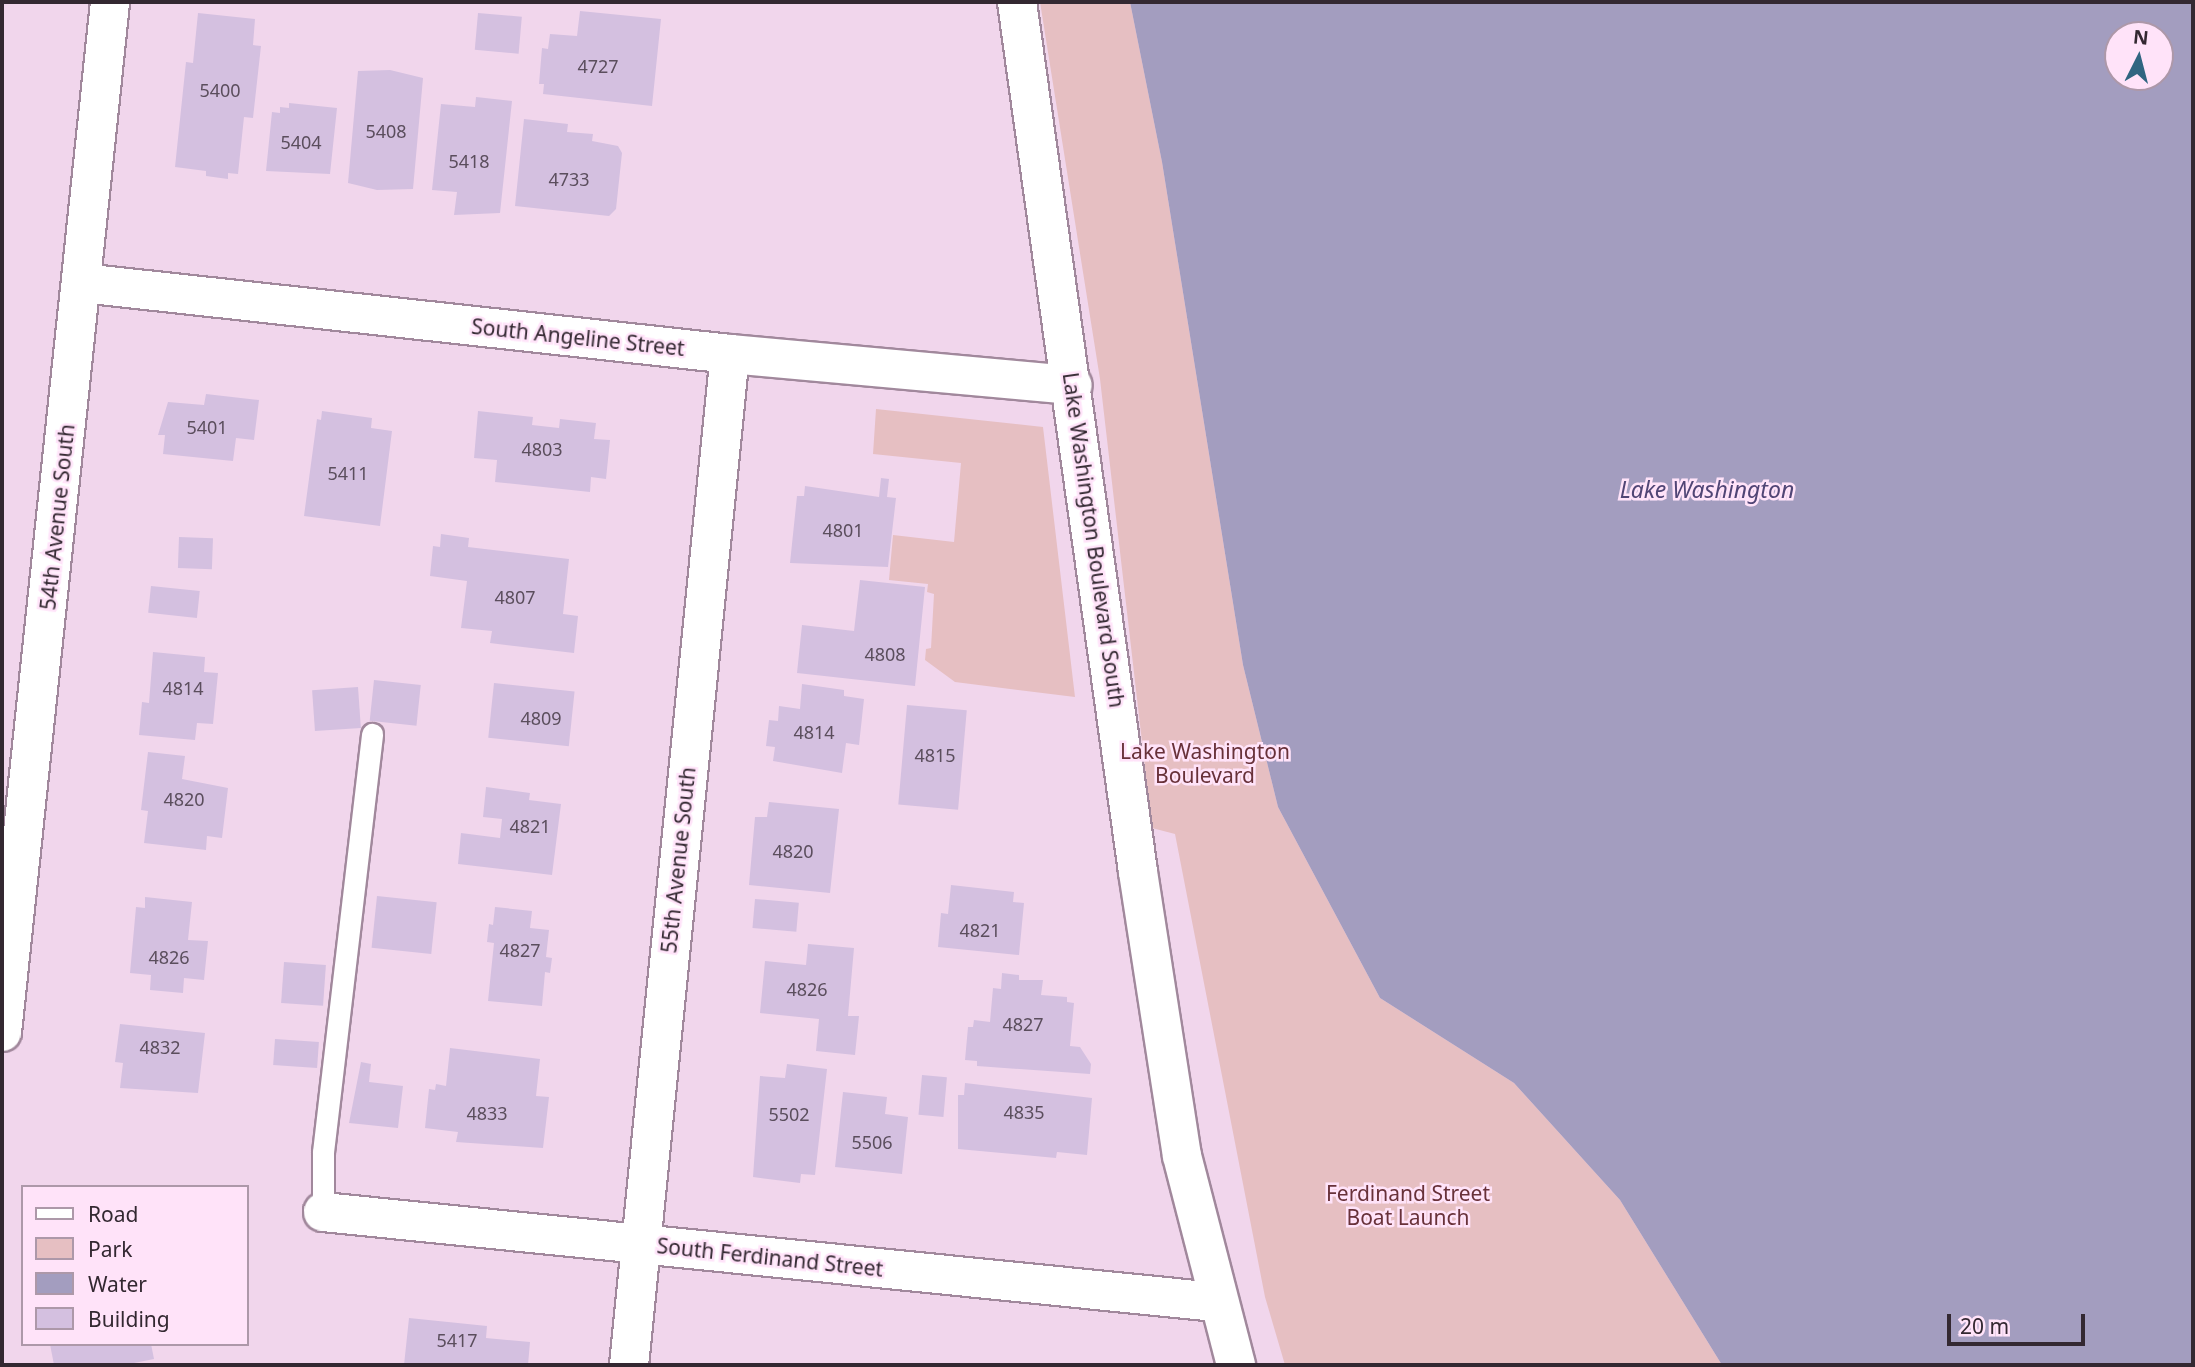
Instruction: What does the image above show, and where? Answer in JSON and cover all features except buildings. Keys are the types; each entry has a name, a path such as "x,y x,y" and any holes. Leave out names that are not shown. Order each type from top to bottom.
{"street":[{"name":"54th Avenue South","path":"2,1032 110,2"},
{"name":"Lake Washington Boulevard South","path":"1017,2 1073,385 1136,858 1176,1116 1216,1302 1236,1365"},
{"name":"South Angeline Street","path":"82,283 730,354 1073,385"},
{"name":"55th Avenue South","path":"629,1365 730,354"},
{"name":"South Ferdinand Street","path":"323,1212 1216,1302"}],"lane":[{"path":"323,1212 323,1152 372,734"}],"green space":[{"name":"Ferdinand Street Boat Launch","path":"1040,2 1130,2 1162,162 1243,665 1278,807 1380,998 1514,1083 1620,1200 1722,1365 1285,1365 1265,1297 1175,834 1152,828 1100,379"},
{"path":"876,409 1043,427 1075,697 955,682 925,660 926,649 931,648 934,594 927,592 928,584 889,580 893,535 954,542 961,463 873,454"}],"water":[{"name":"Lake Washington","path":"1130,2 2193,2 2193,1365 1722,1365 1620,1200 1514,1083 1380,998 1278,807 1243,665 1162,162"}],"park label":[{"name":"Lake Washington Boulevard","path":"1205,763"}]}
